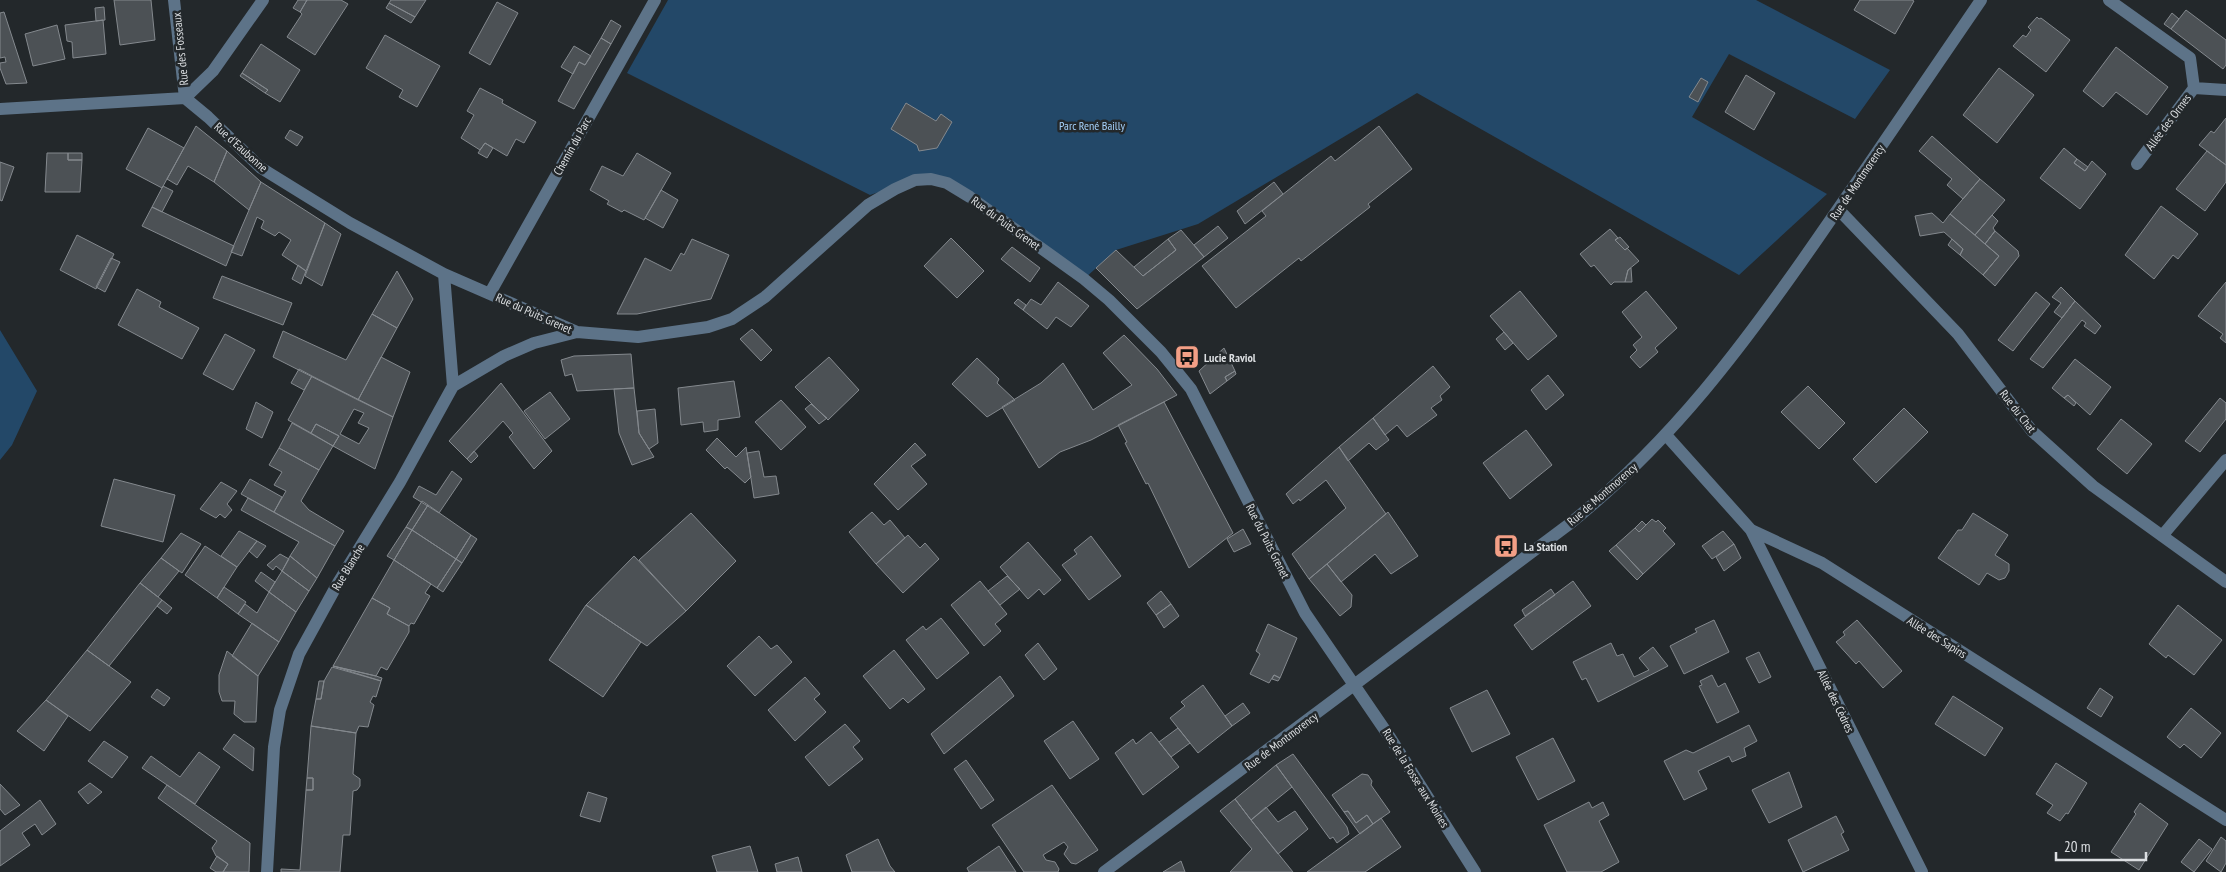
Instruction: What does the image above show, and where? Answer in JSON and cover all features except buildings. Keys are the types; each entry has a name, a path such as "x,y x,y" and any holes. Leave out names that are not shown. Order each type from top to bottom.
{"street":[{"name":"Rue des Fosseaux","path":"174,0 185,98"},
{"path":"0,109 185,98 213,71 263,0"},
{"name":"Chemin du Parc","path":"490,293 654,0"},
{"name":"Rue de Montmorency","path":"1104,872 1354,687 1597,501 1666,435 1713,382 1838,209 1981,0"},
{"name":"Allée des Ormes","path":"2109,0 2190,58 2194,88 2137,164"},
{"path":"2194,88 2226,90"},
{"name":"Rue d'Eaubonne","path":"185,98 262,168 350,223 444,274 490,293"},
{"name":"Rue du Puits Grenet","path":"490,293 577,332 638,337 708,327 732,319 765,297 868,205 915,180 931,178 947,182 1084,279 1109,300 1161,352 1179,374 1191,389 1305,614 1354,687"},
{"name":"Rue du Chat","path":"1838,209 1958,334 2032,431 2093,486 2226,582"},
{"path":"444,274 453,386 504,356 534,343 577,332"},
{"name":"Rue Blanche","path":"267,872 274,747 280,710 299,654 338,583 400,482 453,386"},
{"name":"Allée des Sapins","path":"1666,435 1751,530 1822,563 2226,820"},
{"path":"2162,536 2226,460"},
{"name":"Allée des Cèdres","path":"1751,530 1922,872"},
{"name":"Rue de la Fosse aux Moines","path":"1354,687 1391,739 1475,872"}],"green space":[{"name":"Parc René Bailly","path":"668,0 1756,0 1890,70 1855,119 1729,54 1692,117 1827,194 1739,275 1417,93 1198,224 1116,250 1084,279 967,191 915,180 870,195 627,73"},
{"path":"0,330 37,391 12,445 0,460"}],"place":[{"name":"Lucie Raviol","path":"1187,357"},
{"name":"La Station","path":"1506,546"}]}
